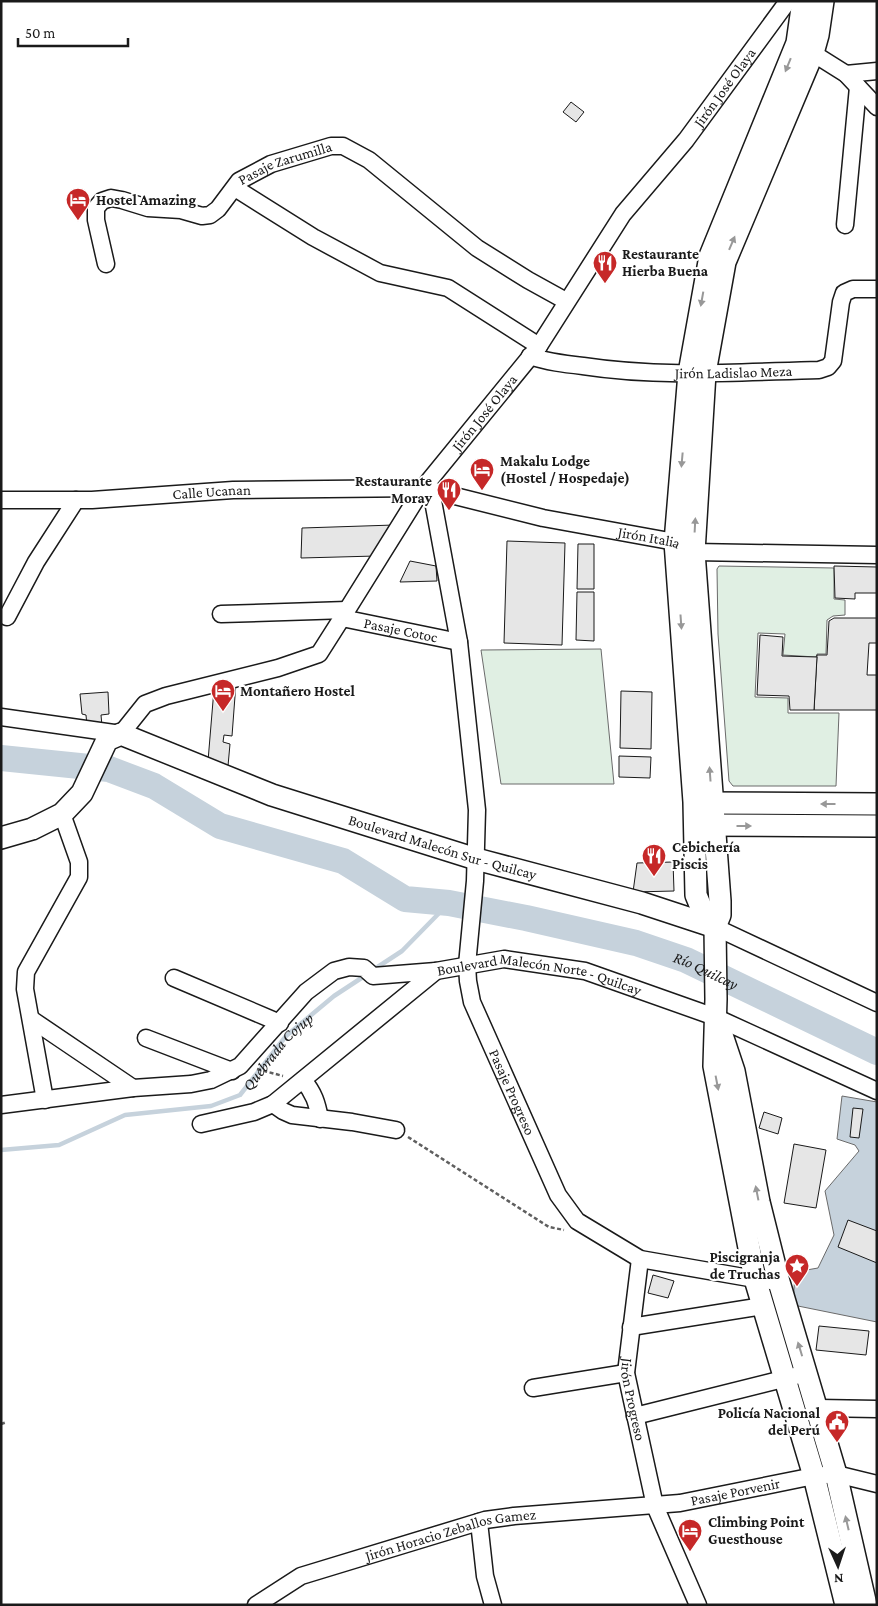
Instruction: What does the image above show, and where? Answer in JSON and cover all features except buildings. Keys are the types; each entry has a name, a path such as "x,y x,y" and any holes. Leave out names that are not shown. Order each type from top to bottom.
{"main road":[{"path":"703,803 675,542 710,256 734,218 805,48 818,35 823,1"},
{"path":"787,3 805,48"},
{"path":"697,373 694,552 704,825 696,895 715,936 716,1008 714,1066 755,1279 814,1476 846,1605"},
{"path":"1,838 32,829 62,814 82,792 114,737"},
{"name":"Boulevard Malecón Sur - Quilcay","path":"114,737 272,795 476,859 642,903 715,936"},
{"path":"703,803 877,804"},
{"path":"704,825 877,826"},
{"path":"716,1008 734,1071 759,1202 779,1282 818,1408 836,1474 866,1605"}],"street":[{"name":"Jirón José Olaya","path":"114,737 145,704 166,696 278,668 319,654 427,488 534,351 623,214 686,140 787,3"},
{"path":"805,48 846,74 877,107"},
{"path":"846,74 877,71"},
{"path":"845,225 858,87"},
{"name":"Pasaje Zarumilla","path":"106,264 96,220 96,208 102,200 111,198 148,208 181,210 202,216 210,216 218,210 239,180 271,164 331,146 343,146 369,160 477,248 566,301"},
{"name":"Jirón Ladislao Meza","path":"235,188 313,237 380,273 448,288 545,361 612,370 697,373 819,370 828,367 833,361 841,302 844,294 853,289 877,289"},
{"path":"427,488 459,642 477,810 476,859"},
{"name":"Calle Ucanan","path":"1,500 76,500 233,490 427,488"},
{"name":"Jirón Italia","path":"427,488 543,518 675,542 694,552 877,556"},
{"path":"7,617 36,562 76,500"},
{"name":"Pasaje Cotoc","path":"221,614 345,614 459,642"},
{"name":"Boulevard Malecón Sur - Quilcay","path":"1,717 114,737"},
{"path":"45,1100 25,989 26,972 79,877 79,862 62,814"},
{"name":"Pasaje Progreso","path":"476,859 468,956 472,1002 572,1226"},
{"name":"Boulevard Malecón Sur - Quilcay","path":"715,936 877,1003"},
{"name":"Boulevard Malecón Norte - Quilcay","path":"201,1124 254,1112 273,1104 436,971 468,956 504,959 585,971 716,1008 877,1091"},
{"path":"1,1105 133,1088 191,1084 211,1080 240,1066 306,992 334,972 348,967 368,972 436,971"},
{"path":"174,978 280,1023"},
{"path":"31,1019 133,1088"},
{"path":"146,1038 232,1071"},
{"path":"304,1080 316,1099 320,1118"},
{"path":"273,1104 292,1115 396,1130"},
{"path":"572,1226 640,1259 779,1282"},
{"name":"Jirón Progreso","path":"640,1259 626,1373 655,1506 698,1605"},
{"path":"631,1327 763,1306"},
{"path":"533,1388 626,1373"},
{"path":"635,1416 807,1373"},
{"path":"818,1408 877,1409"},
{"name":"Pasaje Porvenir","path":"655,1506 680,1503 814,1476 836,1474 877,1484"},
{"name":"Jirón Horacio Zeballos Gamez","path":"256,1605 301,1576 479,1522 514,1516 655,1506"},
{"path":"479,1522 485,1576 494,1605"}],"path":[{"path":"255,1069 274,1074"},
{"path":"396,1130 550,1227 572,1226"},
{"path":"1,1424 7,1422"}],"green space":[{"path":"719,566 834,568 834,599 845,600 845,615 833,616 827,620 826,654 817,654 816,657 783,655 785,634 758,633 755,697 788,698 788,713 839,713 836,786 733,786 729,781 718,634 717,569"},
{"path":"601,649 614,784 501,784 481,650"}],"shaded area":[{"name":"Piscigranja de Truchas","path":"842,1096 877,1102 877,1322 793,1305 795,1272 818,1268 834,1235 825,1191 859,1151 855,1145 837,1139"}],"waterway":[{"name":"Río Quilcay","path":"1,758 109,769 154,786 220,826 343,861 405,899 449,903 636,943 686,960 877,1052"},
{"name":"Quebrada Cojup","path":"373,970 402,951 449,903"},
{"name":"Quebrada Cojup","path":"1,1150 59,1145 125,1115 211,1106 240,1095 286,1036 334,996 366,975"}],"place":[{"name":"Hostel Amazing","path":"78,221"},
{"name":"Restaurante Hierba Buena","path":"605,284"},
{"name":"Makalu Lodge (Hostel / Hospedaje)","path":"482,491"},
{"name":"Restaurante Moray","path":"449,511"},
{"name":"Montañero Hostel","path":"223,712"},
{"name":"Cebichería Piscis","path":"654,877"},
{"name":"Piscigranja de Truchas","path":"797,1287"},
{"name":"Policía Nacional del Perú","path":"837,1443"},
{"name":"Climbing Point Guesthouse","path":"690,1552"}]}
